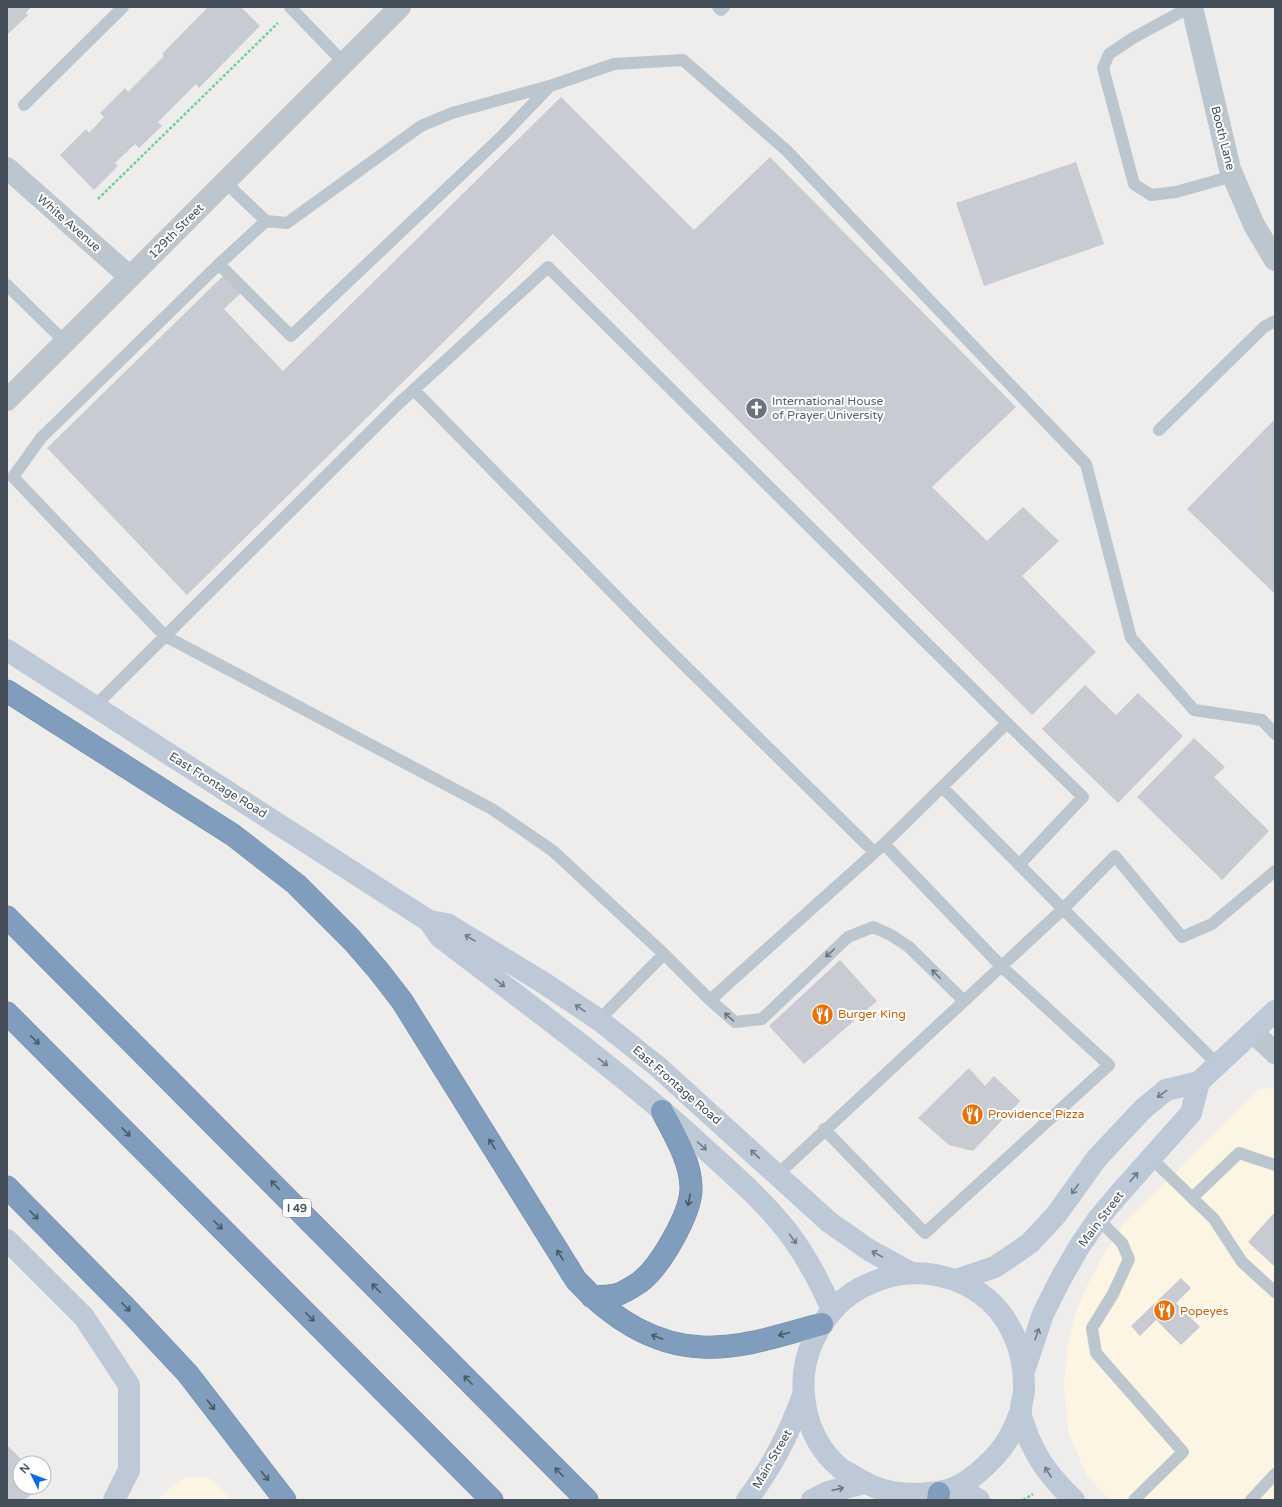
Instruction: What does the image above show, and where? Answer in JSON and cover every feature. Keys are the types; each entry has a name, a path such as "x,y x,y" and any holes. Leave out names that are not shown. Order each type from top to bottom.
{"highway":[{"path":"7,691 233,835 296,884 352,940 402,1001 576,1280 608,1311 632,1326 655,1337 687,1345 703,1347 731,1345 766,1339 827,1317"},
{"name":"I 49","path":"7,916 586,1500"},
{"path":"7,1013 492,1500"},
{"path":"592,1297 618,1295 641,1281 660,1260 676,1235 687,1212 691,1190 687,1163 681,1147 662,1111"},
{"path":"7,1187 130,1312 188,1374 285,1500"}],"street":[{"name":"129th Street","path":"7,400 400,7"},
{"name":"Booth Lane","path":"1191,7 1230,169 1254,225 1275,260"},
{"name":"White Avenue","path":"7,168 130,277"},
{"name":"East Frontage Road","path":"7,650 429,921 440,937 615,1071 662,1111 759,1201 787,1231 804,1255 817,1278 827,1317"},
{"name":"East Frontage Road","path":"429,921 447,924 544,983 599,1020 662,1070 829,1222 869,1250 911,1273"},
{"path":"956,1280 995,1267 1030,1243 1056,1215 1097,1158 1144,1109 1166,1090 1199,1082 1275,1011"},
{"path":"1253,1032 1275,1053"},
{"name":"Main Street","path":"1024,1370 1043,1314 1079,1247 1098,1219 1191,1113 1199,1082"},
{"path":"7,1240 84,1317 129,1385 129,1470 114,1500"},
{"path":"945,1493 979,1472 995,1457 1008,1439 1020,1413 1024,1391 1022,1355 1014,1334 1003,1316 983,1296 956,1280 931,1274 911,1273 881,1278 860,1287 827,1317 810,1348 804,1369 803,1395 808,1419 820,1445 839,1467 865,1483 882,1491 904,1494 945,1493 979,1500"},
{"name":"Main Street","path":"747,1500 765,1477 780,1452 803,1395"},
{"path":"1020,1413 1032,1447 1052,1479 1074,1500"},
{"path":"812,1500 828,1492 865,1483"}],"lane":[{"path":"24,105 123,7"},
{"path":"718,7 721,10 724,7"},
{"path":"1191,7 1133,38 1109,54 1103,68 1134,184 1151,195 1176,192 1233,176"},
{"path":"291,8 344,63"},
{"path":"225,182 266,221 287,223 421,126 452,113 550,86 614,64 683,60 786,150 1086,464 1131,638 1194,710 1262,720 1275,734"},
{"path":"219,264 291,336 502,136 550,86"},
{"path":"266,221 219,264 41,438 13,477 165,636 492,809 553,851 735,1022 762,1019 848,937 873,927 891,934 909,947 964,1001"},
{"path":"94,707 414,390 548,267 1083,797 1019,865"},
{"path":"7,284 64,342"},
{"path":"1159,430 1264,327 1275,320"},
{"path":"414,390 660,641 874,852"},
{"path":"710,1000 884,844 1007,723"},
{"path":"942,787 1218,1065"},
{"path":"824,1129 925,1233 1109,1066 1001,966 884,844"},
{"path":"777,1175 824,1129 1063,909 1115,856 1182,938 1212,924 1275,871"},
{"path":"599,1020 664,954"},
{"path":"1192,1198 1239,1153 1275,1165"},
{"path":"1151,1158 1214,1219 1242,1262 1275,1292"},
{"path":"1098,1219 1122,1243 1129,1259 1113,1294 1092,1328 1096,1353 1183,1452 1134,1500"},
{"path":"1251,1500 1275,1474"}],"path":[{"path":"98,200 291,8"},
{"path":"1023,1500 1036,1492"}],"shaded area":[{"path":"1272,1087 1275,1088 1275,1500 1109,1500 1086,1474 1068,1431 1064,1386 1067,1348 1074,1317 1086,1288 1101,1259 1125,1222 1258,1090"},
{"path":"199,1477 211,1479 232,1500 158,1500 175,1483 185,1478"}],"building":[{"path":"7,7 31,7 26,13 28,15 7,35"},
{"path":"208,7 241,7 260,26 199,88 196,84 158,122 162,126 139,148 135,144 115,163 118,166 94,190 60,155 86,129 89,133 104,117 100,113 125,88 128,92 164,56 162,54"},
{"path":"561,97 694,230 770,157 1016,407 932,487 987,541 1023,507 1059,541 1022,576 1096,652 1032,715 553,234 187,595 47,448 223,276 241,293 224,309 283,371"},
{"path":"1076,162 1104,244 984,286 956,203"},
{"path":"1275,419 1275,594 1187,509"},
{"path":"1085,685 1116,715 1138,693 1183,736 1118,803 1042,729"},
{"path":"1194,738 1225,767 1214,777 1269,831 1222,880 1137,797"},
{"name":"Burger King","path":"840,960 877,1001 804,1064 769,1026"},
{"path":"969,1068 985,1086 994,1076 1020,1101 973,1151 949,1145 918,1118"},
{"path":"1275,1212 1275,1267 1248,1242"},
{"name":"Popeyes","path":"1181,1278 1191,1288 1176,1303 1200,1327 1181,1345 1156,1320 1140,1336 1131,1326"},
{"path":"7,1445 17,1455 12,1455 12,1495 30,1495 25,1500 7,1500"}],"place":[{"name":"International House of Prayer University","path":"757,408"},
{"name":"Burger King","path":"822,1014"},
{"name":"Providence Pizza","path":"972,1114"},
{"name":"Popeyes","path":"1165,1311"}]}
